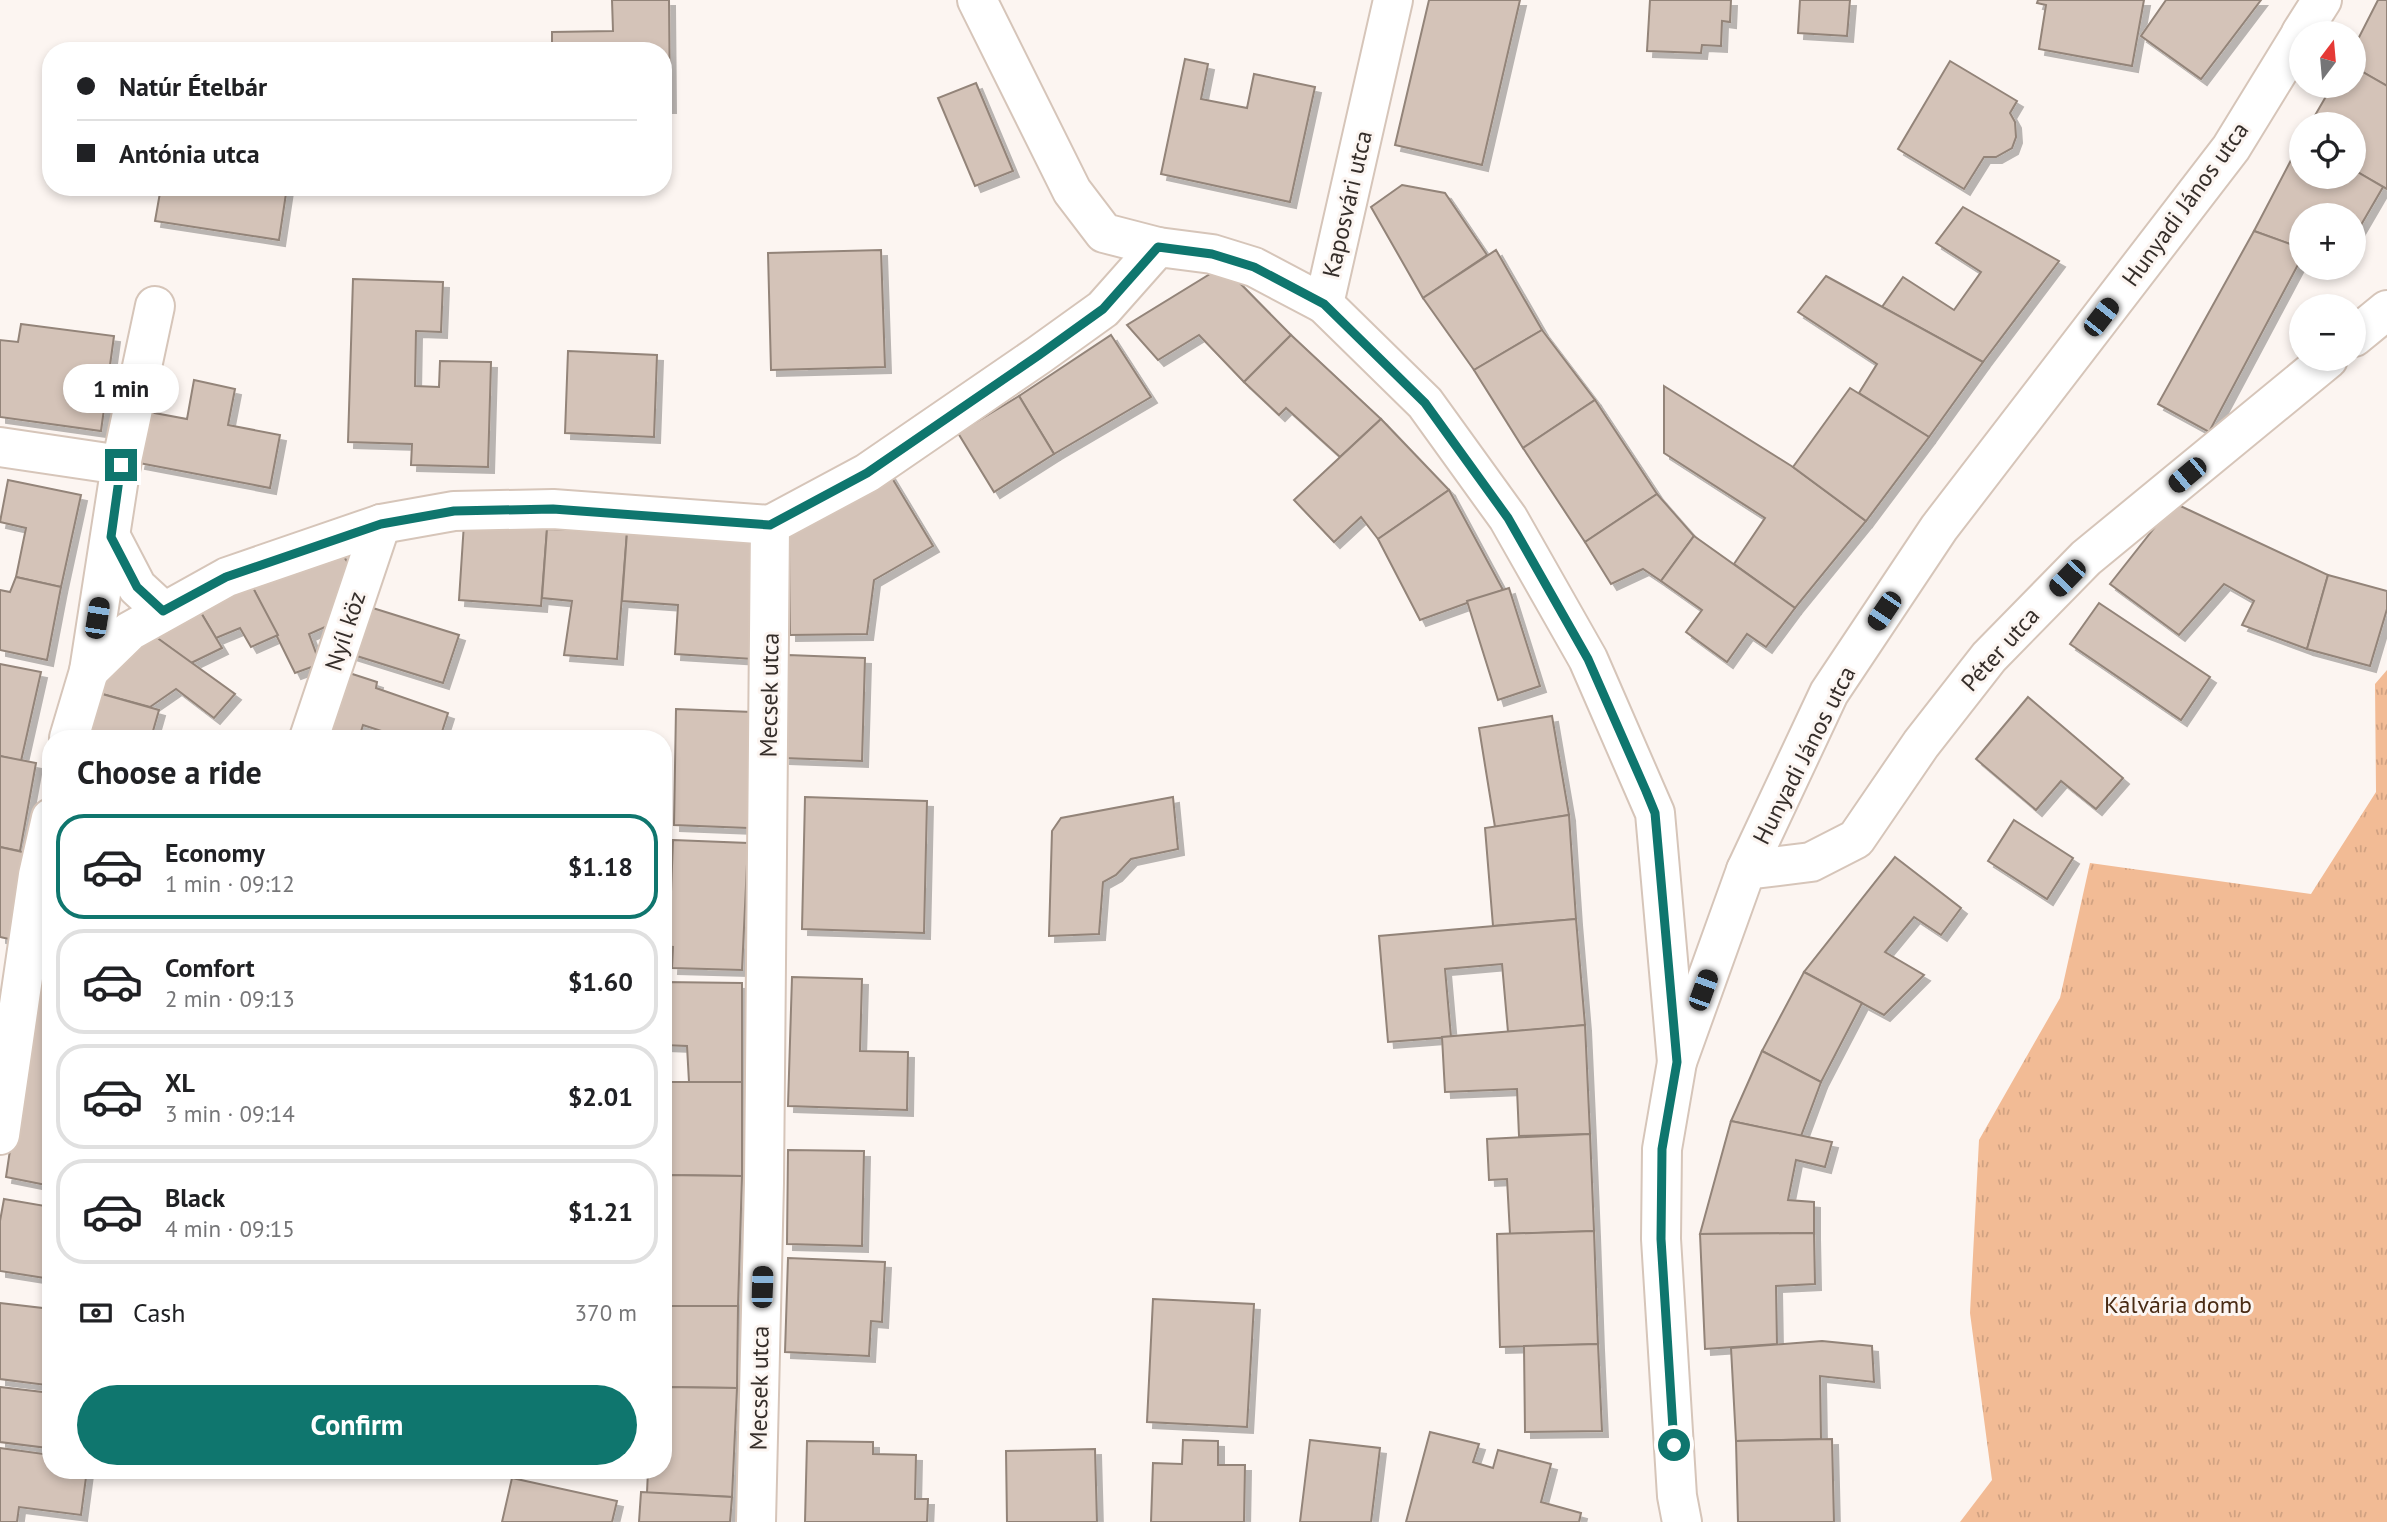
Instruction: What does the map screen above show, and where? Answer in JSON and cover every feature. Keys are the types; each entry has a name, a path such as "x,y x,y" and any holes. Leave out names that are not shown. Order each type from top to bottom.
{"street":[{"path":"977,0 1072,191 1104,233 1158,247 1212,254 1254,267 1324,304"},
{"name":"Kaposvári utca","path":"1393,0 1324,304 1425,403 1508,518 1588,659 1655,813 1677,1062"},
{"name":"Hunyadi János utca","path":"2309,21 2322,0"},
{"name":"Hunyadi János utca","path":"1682,1522 1677,1496 1661,1239 1662,1149 1677,1062 1746,870 1829,693 1939,528 2231,148 2289,53"},
{"path":"89,671 130,631 226,577 381,524 454,511 553,509 770,525 867,473 1039,355 1103,309 1158,247"},
{"path":"71,730 89,671 121,465 155,306"},
{"path":"2366,327 2387,310"},
{"name":"Péter utca","path":"1746,870 1811,862 1856,839 1922,744 1989,657 2086,558 2313,371"},
{"path":"0,447 121,465"},
{"name":"Nyíl köz","path":"312,730 381,524"},
{"name":"Mecsek utca","path":"756,1522 764,1183 770,525"},
{"path":"111,537 137,587 163,611"},
{"path":"0,1135 42,894"}],"green space":[{"name":"Kálvária domb","path":"2387,670 2387,1522 1960,1522 1992,1480 1970,1313 1979,1140 2060,998 2090,863 2311,894 2376,792 2375,684"}],"building":[{"path":"612,0 669,0 669,42 552,42 552,32 613,31"},
{"path":"1429,0 1520,0 1482,165 1395,145"},
{"path":"1650,0 1731,0 1730,22 1722,21 1721,46 1702,45 1701,53 1647,51"},
{"path":"1800,0 1850,0 1847,36 1798,33"},
{"path":"2038,0 2144,0 2132,66 2039,49 2046,5 2037,3"},
{"path":"2166,0 2261,0 2201,79 2141,36"},
{"path":"2378,0 2387,0 2387,86 2366,74 2366,24"},
{"path":"1185,59 1208,64 1201,99 1247,108 1254,74 1315,87 1290,202 1161,174"},
{"path":"1950,61 2017,101 2010,113 2015,122 2016,137 2012,148 1996,157 1984,157 1964,189 1898,149"},
{"path":"2366,74 2387,86 2387,189 2366,177 2366,112 2317,112 2325,98 2366,98"},
{"path":"976,83 1013,171 975,186 938,98"},
{"path":"2289,164 2289,189 2366,189 2366,177 2383,187 2366,216 2366,203 2289,203 2289,244 2254,231"},
{"path":"1402,185 1445,193 1487,255 1423,298 1371,207"},
{"path":"159,196 286,196 279,240 155,221"},
{"path":"1963,207 2059,261 1983,362 1882,307 1903,277 1954,310 1981,272 1936,243"},
{"path":"2254,231 2289,244 2290,280 2209,432 2158,404"},
{"path":"881,250 885,367 771,370 768,253"},
{"path":"1496,250 1542,330 1474,370 1423,298"},
{"path":"1223,266 1291,335 1244,382 1199,335 1158,360 1127,325"},
{"path":"1826,276 1983,362 1929,437 1859,393 1877,364 1798,312"},
{"path":"353,279 443,282 441,332 416,331 415,386 439,387 440,361 491,362 488,467 411,465 412,444 348,442"},
{"path":"21,324 114,336 101,431 0,417 0,340 18,342"},
{"path":"1542,330 1595,400 1523,448 1474,370"},
{"path":"1111,335 1151,397 1054,454 1019,396"},
{"path":"1291,335 1381,419 1340,457 1286,408 1279,415 1244,382"},
{"path":"568,351 657,355 654,437 565,433"},
{"path":"194,380 235,389 228,425 280,435 270,488 139,463 149,412 187,419"},
{"path":"1664,386 1793,467 1866,521 1795,608 1734,564 1765,518 1664,453"},
{"path":"1850,388 1929,437 1866,521 1793,467"},
{"path":"1019,396 1054,454 994,492 958,433"},
{"path":"1595,400 1657,494 1585,542 1523,448"},
{"path":"1381,419 1449,490 1378,539 1361,517 1334,542 1294,500"},
{"path":"889,473 933,546 874,580 867,634 790,635 789,535"},
{"path":"8,480 81,495 61,587 16,577 26,528 0,522"},
{"path":"1449,490 1503,590 1420,620 1378,539"},
{"path":"1657,494 1694,536 1661,581 1643,569 1611,584 1585,542"},
{"path":"2174,503 2328,575 2307,649 2242,625 2254,601 2224,584 2179,635 2110,584"},
{"path":"464,523 547,529 541,606 459,600"},
{"path":"547,529 627,532 617,659 564,655 572,601 542,598"},
{"path":"627,532 761,541 753,659 675,654 678,605 622,601"},
{"path":"1694,536 1795,608 1766,647 1747,634 1727,662 1686,632 1702,610 1661,581"},
{"path":"339,550 351,567 332,624 309,634 320,664 295,673 251,584"},
{"path":"2328,575 2387,591 2387,609 2370,666 2307,649"},
{"path":"16,577 61,587 47,660 0,650 0,590 10,592"},
{"path":"251,584 278,635 251,647 240,628 216,638 197,606"},
{"path":"1509,588 1540,686 1498,700 1467,601"},
{"path":"2099,603 2210,677 2181,720 2070,644"},
{"path":"360,604 459,635 443,683 344,652"},
{"path":"197,606 222,648 191,663 149,632"},
{"path":"149,632 235,694 214,718 176,689 150,707 95,692"},
{"path":"788,655 865,658 862,761 784,758"},
{"path":"0,664 41,672 21,761 0,756"},
{"path":"340,670 377,682 376,688 448,713 443,730 378,730 363,725 361,730 327,730"},
{"path":"95,692 159,710 153,730 84,730"},
{"path":"2028,697 2123,778 2096,809 2061,781 2036,810 1976,759"},
{"path":"676,709 752,712 748,828 674,825"},
{"path":"1552,716 1569,815 1495,827 1479,728"},
{"path":"0,756 36,763 20,851 0,847"},
{"path":"805,797 927,801 924,933 802,929"},
{"path":"1173,797 1178,849 1131,859 1116,875 1103,882 1099,934 1049,936 1052,831 1061,818"},
{"path":"1569,815 1576,919 1493,926 1485,828"},
{"path":"2014,820 2073,858 2047,899 1988,861"},
{"path":"673,840 748,843 742,970 672,968"},
{"path":"0,847 27,853 9,939 0,937"},
{"path":"1895,857 1961,908 1941,935 1914,917 1885,952 1924,975 1884,1015 1804,972"},
{"path":"1576,919 1585,1025 1508,1032 1502,964 1445,969 1451,1037 1388,1042 1379,936"},
{"path":"1804,972 1862,1003 1821,1082 1762,1051"},
{"path":"36,976 42,977 42,1184 6,1177"},
{"path":"792,977 862,979 860,1051 908,1052 907,1110 788,1106"},
{"path":"672,982 742,983 742,1082 689,1082 687,1046 672,1045"},
{"path":"1585,1025 1590,1134 1519,1136 1517,1089 1445,1092 1442,1037"},
{"path":"1762,1051 1821,1082 1801,1136 1731,1121"},
{"path":"672,1082 742,1082 742,1176 672,1175"},
{"path":"1731,1121 1832,1142 1825,1167 1796,1160 1788,1200 1814,1202 1814,1233 1700,1234"},
{"path":"1590,1134 1594,1231 1510,1234 1507,1179 1489,1180 1487,1139"},
{"path":"788,1150 864,1151 862,1246 787,1244"},
{"path":"672,1175 742,1176 738,1306 672,1306"},
{"path":"4,1199 42,1205 42,1278 0,1271 0,1221"},
{"path":"1594,1231 1598,1344 1500,1347 1497,1234"},
{"path":"1814,1233 1815,1284 1776,1286 1777,1344 1705,1349 1700,1234"},
{"path":"788,1258 885,1262 882,1322 871,1321 869,1356 785,1352"},
{"path":"1153,1299 1254,1304 1247,1427 1147,1422"},
{"path":"0,1303 42,1308 42,1384 0,1379"},
{"path":"672,1306 738,1306 737,1388 672,1387"},
{"path":"1822,1341 1872,1346 1874,1382 1820,1376 1821,1439 1736,1441 1731,1348"},
{"path":"1598,1344 1602,1431 1525,1432 1524,1346"},
{"path":"0,1387 42,1392 42,1447 0,1442"},
{"path":"672,1387 737,1388 732,1497 647,1493 648,1479 672,1479"},
{"path":"1430,1432 1479,1444 1473,1462 1493,1468 1498,1450 1551,1464 1541,1502 1581,1513 1579,1522 1406,1522"},
{"path":"1832,1439 1834,1522 1738,1522 1736,1441"},
{"path":"1183,1440 1218,1441 1218,1465 1245,1465 1244,1522 1151,1522 1153,1463 1182,1464"},
{"path":"1310,1440 1380,1448 1371,1522 1300,1522"},
{"path":"807,1441 873,1442 873,1454 916,1455 915,1499 928,1499 927,1522 805,1522"},
{"path":"0,1448 42,1454 42,1479 86,1479 81,1515 19,1507 17,1522 0,1522"},
{"path":"1095,1449 1097,1522 1007,1522 1006,1451"},
{"path":"512,1479 617,1501 612,1522 502,1522"},
{"path":"641,1492 732,1497 730,1522 639,1522"}],"route":[{"path":"121,465 111,537 137,587 163,611 226,577 381,524 454,511 553,509 770,525 867,473 1039,355 1103,309 1158,247 1212,254 1254,267 1324,304 1425,403 1508,518 1588,659 1655,813 1677,1062 1662,1149 1661,1239 1674,1445"}]}
